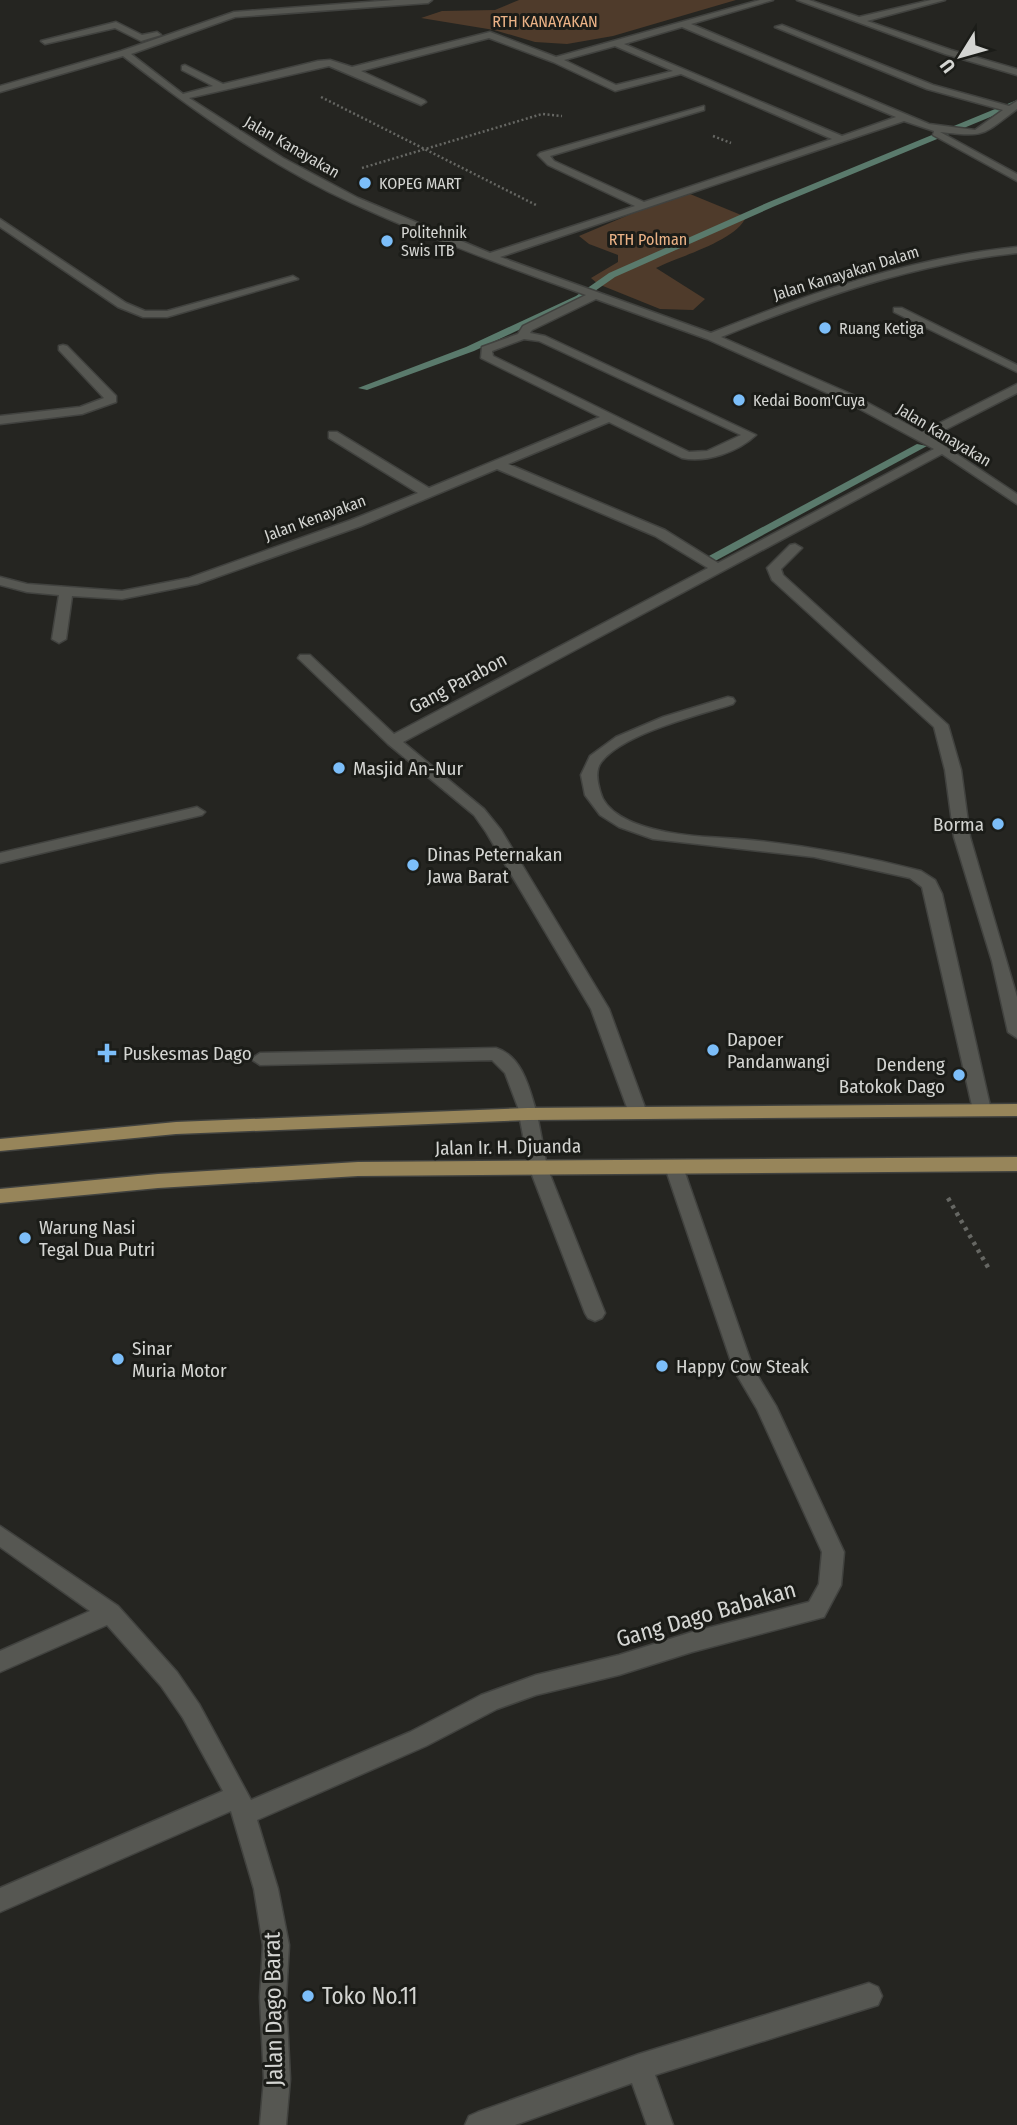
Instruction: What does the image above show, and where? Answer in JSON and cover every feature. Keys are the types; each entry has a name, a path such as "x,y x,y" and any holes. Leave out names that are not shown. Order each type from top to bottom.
{"main road":[{"name":"Jalan Ir. H. Djuanda","path":"0,1144 176,1128 528,1114 1017,1110"},
{"name":"Jalan Ir. H. Djuanda","path":"0,1196 158,1181 345,1170 1017,1164"}],"street":[{"path":"45,41 116,24 138,37 147,37 251,13 428,0"},
{"path":"556,60 769,0"},
{"path":"801,0 948,52 1017,72"},
{"path":"859,20 941,0"},
{"path":"0,89 124,52 218,20"},
{"path":"684,24 927,127 1017,178"},
{"path":"779,27 930,87 1013,107"},
{"path":"352,70 490,35 556,60 615,88 680,72"},
{"path":"615,43 841,139"},
{"name":"Jalan Kanayakan","path":"124,52 181,97 280,160 341,194 490,257 711,337 849,398 943,449 1017,500"},
{"path":"181,97 274,73 330,63 352,70 421,102"},
{"path":"185,68 221,87"},
{"path":"927,127 975,133 982,131 1013,107"},
{"path":"644,206 551,163 543,155 701,108"},
{"path":"490,257 583,228 905,117"},
{"path":"0,222 122,304 143,314 157,316 187,310 293,279"},
{"name":"Jalan Kanayakan Dalam","path":"711,337 760,316 879,277 940,261 994,251 1017,250"},
{"path":"523,336 527,328 593,296"},
{"path":"898,310 1017,369"},
{"path":"523,336 541,338 750,435 699,458 686,454 487,358 486,349 523,336"},
{"path":"0,421 82,410 112,399 63,348"},
{"path":"922,437 1017,388"},
{"name":"Jalan Kenayakan","path":"0,582 27,588 122,595 192,581 356,523 611,418"},
{"path":"333,435 429,493"},
{"name":"Gang Parabon","path":"393,741 943,449"},
{"path":"498,464 660,533 717,568"},
{"path":"795,548 774,568 777,577 941,725 953,769 962,837 1000,961 1017,1032"},
{"path":"59,639 66,592"},
{"path":"305,659 393,741 479,812 494,830 600,1009 638,1113"},
{"path":"727,701 668,720 621,740 594,759 589,775 593,795 606,812 624,824 653,834 814,852 915,874 929,884 934,894 982,1110"},
{"path":"0,858 82,836 197,812"},
{"path":"260,1059 496,1054 504,1060 518,1080 528,1114 538,1167 595,1313"},
{"name":"Gang Dago Babakan","path":"0,1900 418,1739 501,1698 536,1685 619,1665 692,1642 816,1610 830,1586 833,1552 766,1406 744,1370 674,1167"},
{"name":"Jalan Dago Barat","path":"0,1535 110,1613 169,1679 191,1711 241,1805 266,1889 276,1945 273,1997 277,2079 273,2125"},
{"path":"0,1662 110,1613"},
{"path":"478,2125 639,2067 869,1996"},
{"path":"639,2067 660,2125"}],"path":[{"path":"274,73 583,228"},
{"path":"355,169 532,117"},
{"path":"671,117 774,162"},
{"path":"928,1164 989,1269"}],"green space":[{"name":"RTH KANAYAKAN","path":"519,0 736,0 613,36 567,44 535,42 494,30 421,18 442,11 495,10"},
{"name":"RTH Polman","path":"690,194 746,217 740,226 719,241 656,268 705,299 693,310 660,309 598,284 591,278 618,262 618,255 589,244 579,236 657,203"}],"waterway":[{"path":"363,388 470,349 579,298 612,275 772,204 1017,103"},
{"path":"713,557 921,446"}],"place":[{"name":"KOPEG MART","path":"365,183"},
{"name":"Politehnik Swis ITB","path":"387,241"},
{"name":"Ruang Ketiga","path":"825,328"},
{"name":"Kedai Boom'Cuya","path":"739,400"},
{"name":"Masjid An-Nur","path":"339,768"},
{"name":"Borma","path":"998,824"},
{"name":"Dinas Peternakan Jawa Barat","path":"413,865"},
{"name":"Dapoer Pandanwangi","path":"713,1050"},
{"name":"Puskesmas Dago","path":"107,1053"},
{"name":"Dendeng Batokok Dago","path":"959,1075"},
{"name":"Warung Nasi Tegal Dua Putri","path":"25,1238"},
{"name":"Sinar Muria Motor","path":"118,1359"},
{"name":"Happy Cow Steak","path":"662,1366"},
{"name":"Toko No.11","path":"308,1996"}]}
